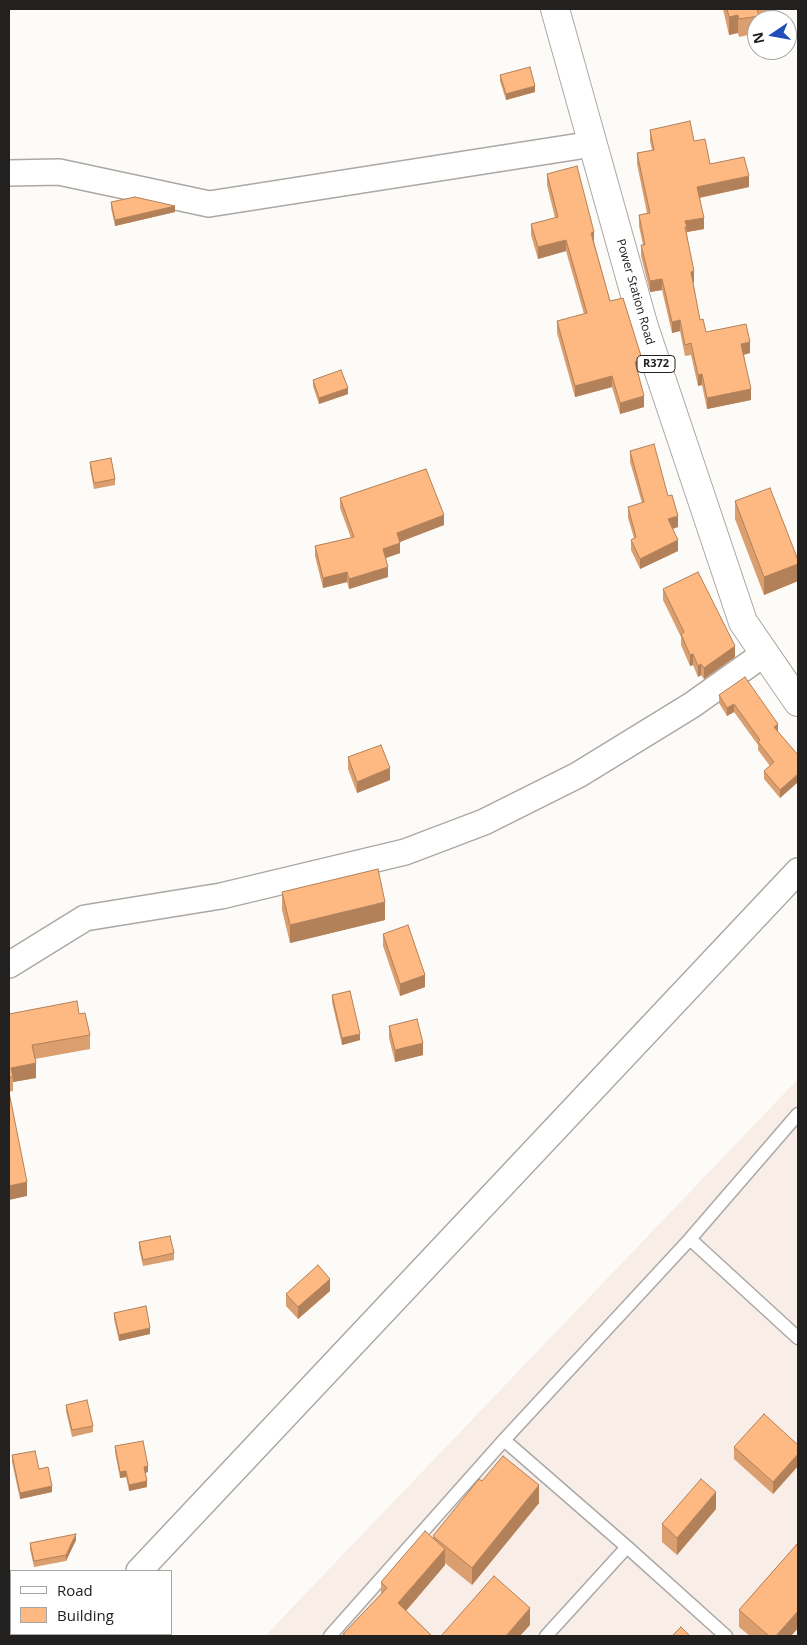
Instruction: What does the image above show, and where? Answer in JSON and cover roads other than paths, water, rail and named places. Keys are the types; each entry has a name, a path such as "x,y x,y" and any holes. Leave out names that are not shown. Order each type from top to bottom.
{"main road":[{"name":"Power Station Road","path":"555,9 644,327 743,622 798,702"}],"street":[{"path":"9,173 59,172 209,204 592,144"},
{"path":"9,965 85,918 221,896 395,854 484,822 578,775 692,705 765,653"},
{"path":"140,1570 798,871"}],"lane":[{"path":"330,1636 504,1440 690,1239 798,1114"},
{"path":"690,1239 798,1338"},
{"path":"504,1440 628,1547 726,1636"},
{"path":"546,1636 628,1547"}]}
